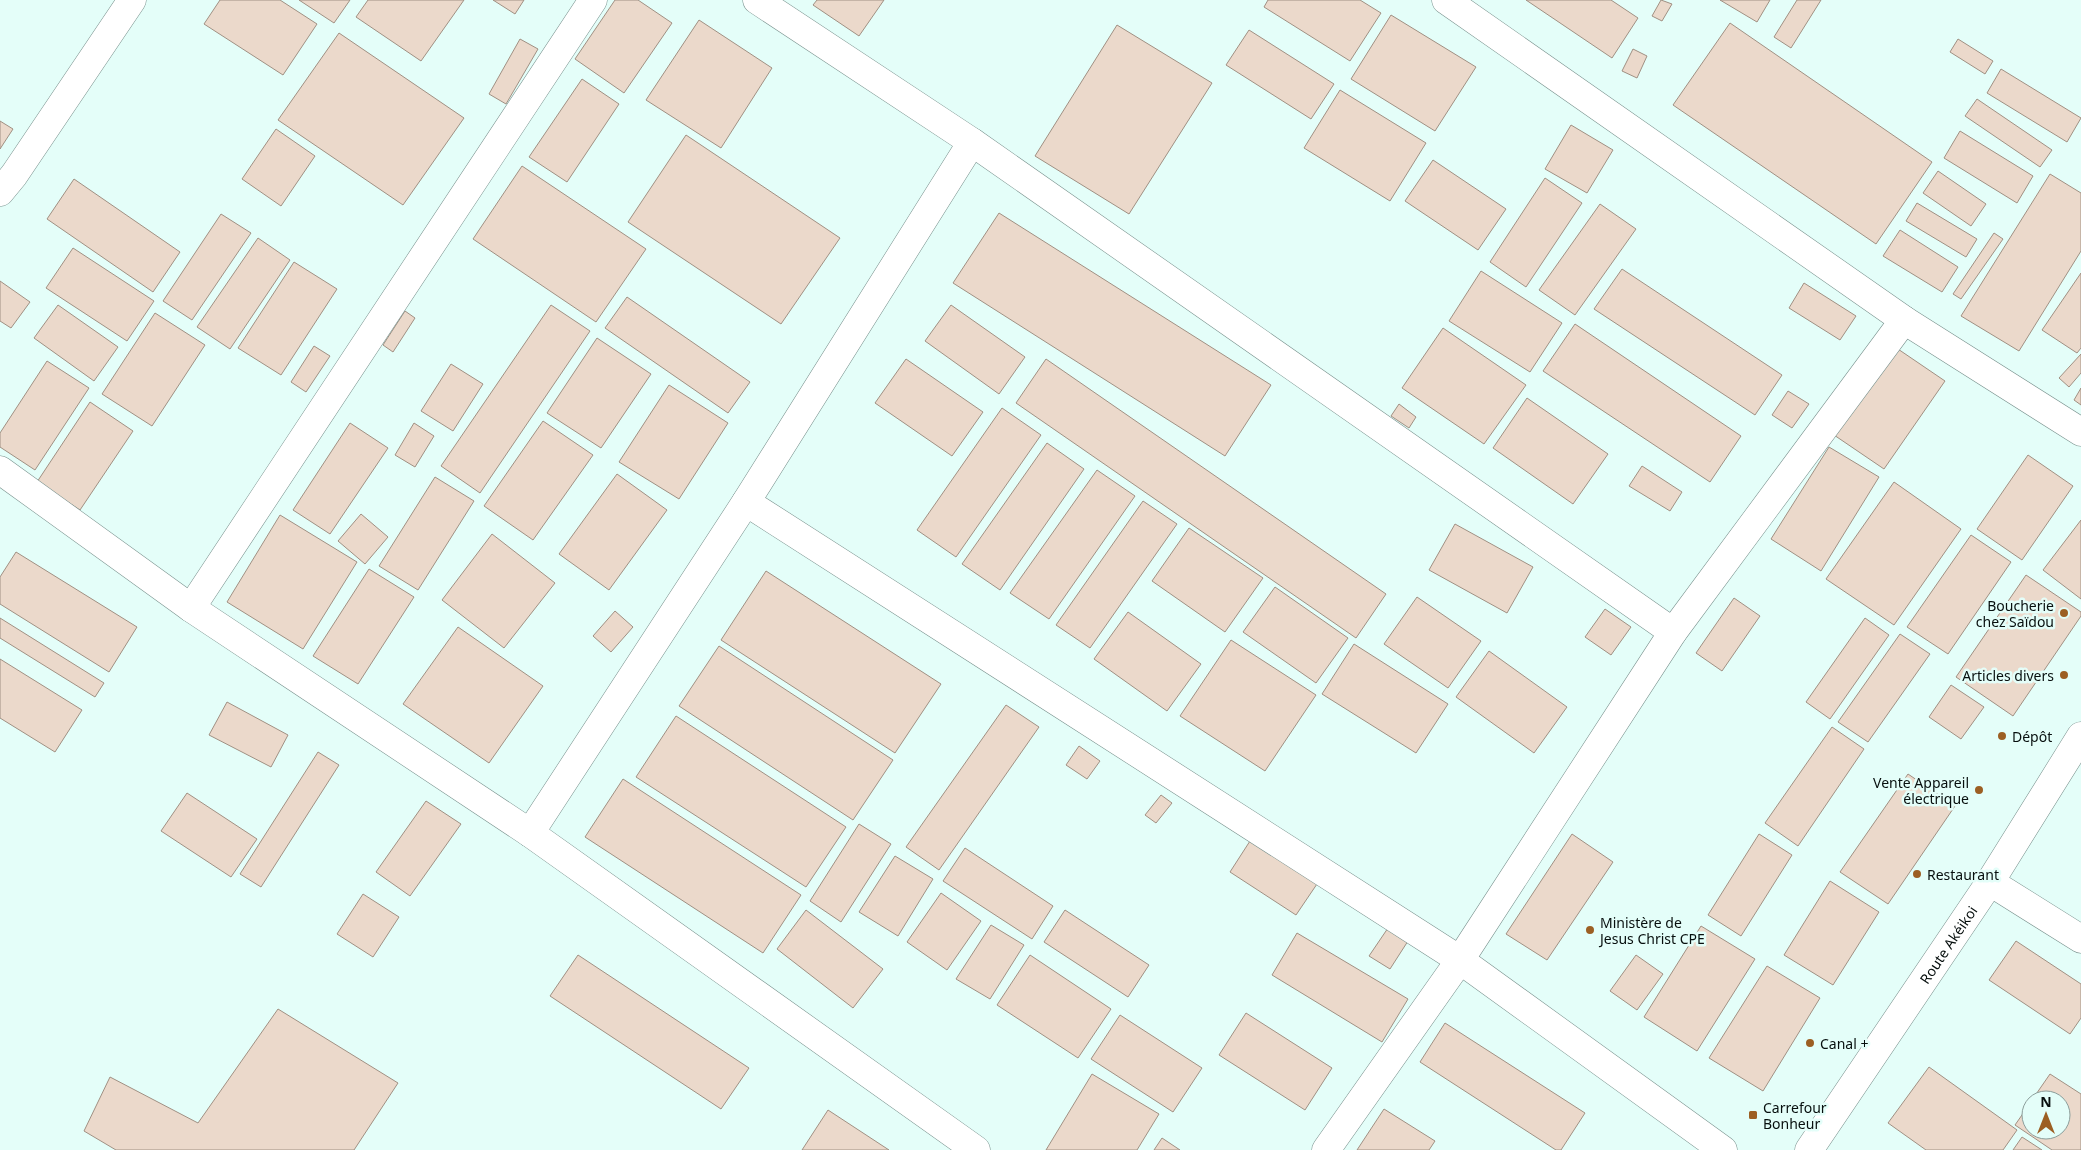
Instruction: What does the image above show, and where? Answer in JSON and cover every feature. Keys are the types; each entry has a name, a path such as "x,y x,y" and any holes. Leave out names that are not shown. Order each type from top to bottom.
{"street":[{"path":"0,192 14,175 132,0"},
{"path":"191,608 593,0"},
{"path":"757,0 972,142 1673,632"},
{"path":"1446,0 1904,320 2081,432"},
{"path":"530,833 746,502 972,142"},
{"path":"1326,1150 1460,960 1673,632 1904,320"},
{"path":"0,470 191,608 530,833 976,1150"},
{"path":"746,502 1460,960 1723,1150"},
{"name":"Route Akéikoi","path":"1809,1150 1990,882 2081,736"},
{"path":"1990,882 2081,939"}],"building":[{"path":"220,0 280,0 317,24 283,75 204,24"},
{"path":"299,0 350,0 334,23"},
{"path":"368,0 464,0 421,61 356,17"},
{"path":"493,0 524,0 515,14"},
{"path":"615,0 638,0 672,23 624,93 575,59"},
{"path":"817,0 884,0 859,36 813,5"},
{"path":"1268,0 1360,0 1381,13 1350,61 1264,7"},
{"path":"1526,0 1611,0 1638,18 1612,58"},
{"path":"1661,0 1672,4 1662,21 1652,16"},
{"path":"1720,0 1770,0 1757,22"},
{"path":"1797,0 1821,0 1791,48 1774,37"},
{"path":"1391,15 1476,67 1435,131 1351,79"},
{"path":"699,20 772,68 721,148 646,100"},
{"path":"1730,23 1932,162 1876,244 1673,105"},
{"path":"1117,25 1212,83 1129,214 1035,156"},
{"path":"1249,30 1334,84 1311,119 1226,65"},
{"path":"339,33 464,118 403,205 278,120"},
{"path":"520,39 538,49 506,104 489,94"},
{"path":"1958,39 1993,61 1985,74 1950,52"},
{"path":"1633,49 1647,56 1637,78 1622,71"},
{"path":"2001,69 2081,118 2067,142 1987,93"},
{"path":"582,79 619,104 567,182 529,157"},
{"path":"1340,90 1426,143 1390,201 1304,148"},
{"path":"1977,99 2052,150 2040,167 1965,116"},
{"path":"0,121 13,129 0,149"},
{"path":"1571,125 1613,150 1587,193 1545,169"},
{"path":"276,129 315,156 281,206 242,179"},
{"path":"1960,131 2033,176 2017,203 1944,158"},
{"path":"686,135 840,238 781,324 628,222"},
{"path":"1433,160 1506,209 1478,250 1405,201"},
{"path":"522,166 646,249 596,322 473,239"},
{"path":"1938,171 1986,204 1971,226 1923,193"},
{"path":"2050,174 2081,193 2081,251 2019,351 1961,316"},
{"path":"1545,178 1582,203 1526,287 1490,262"},
{"path":"74,179 180,252 153,292 47,219"},
{"path":"1917,203 1977,239 1966,257 1906,221"},
{"path":"1600,204 1636,229 1575,315 1539,290"},
{"path":"999,213 1271,385 1225,456 953,283"},
{"path":"221,214 251,233 192,320 163,301"},
{"path":"1900,230 1958,267 1942,292 1883,256"},
{"path":"1994,233 2003,239 1961,299 1953,294"},
{"path":"258,238 290,260 230,349 197,327"},
{"path":"73,248 154,301 127,341 46,288"},
{"path":"294,262 337,289 281,375 238,348"},
{"path":"1622,269 1782,375 1755,415 1594,309"},
{"path":"1481,271 1562,323 1530,372 1449,321"},
{"path":"2081,273 2081,348 2077,353 2042,330"},
{"path":"0,281 30,302 11,328 0,321"},
{"path":"1804,283 1856,316 1840,340 1789,308"},
{"path":"627,297 750,382 728,413 605,328"},
{"path":"58,305 118,347 94,381 34,338"},
{"path":"551,305 590,331 480,493 441,466"},
{"path":"951,305 1025,357 999,394 925,341"},
{"path":"405,311 415,318 393,352 383,345"},
{"path":"155,313 205,345 152,426 102,394"},
{"path":"1575,324 1741,436 1710,482 1543,371"},
{"path":"1443,328 1526,385 1484,444 1402,388"},
{"path":"597,338 651,374 601,448 547,413"},
{"path":"314,346 330,356 306,392 291,382"},
{"path":"1895,347 1945,381 1884,469 1834,435"},
{"path":"2081,354 2081,373 2069,387 2059,378"},
{"path":"906,359 983,412 952,456 875,403"},
{"path":"1046,359 1386,594 1356,638 1016,403"},
{"path":"47,361 89,388 35,470 0,447 0,433"},
{"path":"451,364 483,384 453,431 421,411"},
{"path":"669,385 728,423 679,499 619,462"},
{"path":"2081,388 2081,405 2074,400"},
{"path":"1788,391 1809,404 1792,428 1772,415"},
{"path":"1527,398 1608,454 1573,504 1493,448"},
{"path":"90,402 133,431 80,510 37,482"},
{"path":"1399,404 1416,417 1409,428 1391,416"},
{"path":"1002,408 1041,435 956,557 917,530"},
{"path":"543,421 593,455 533,540 484,506"},
{"path":"350,423 388,448 330,534 293,510"},
{"path":"414,423 434,436 415,467 395,455"},
{"path":"1047,443 1084,469 1000,590 962,564"},
{"path":"1829,447 1879,477 1821,571 1771,539"},
{"path":"2028,455 2073,486 2022,560 1977,529"},
{"path":"1642,466 1682,492 1670,511 1629,486"},
{"path":"1097,470 1135,496 1049,619 1010,593"},
{"path":"617,474 667,510 609,590 559,554"},
{"path":"435,477 474,501 418,590 379,566"},
{"path":"1894,482 1961,529 1894,625 1826,579"},
{"path":"1143,501 1177,524 1090,648 1056,625"},
{"path":"361,514 388,537 365,564 338,541"},
{"path":"280,515 357,562 303,649 227,602"},
{"path":"2081,520 2081,599 2043,570"},
{"path":"1455,524 1533,567 1507,613 1429,570"},
{"path":"1189,528 1263,578 1225,632 1152,581"},
{"path":"492,534 555,583 504,648 442,600"},
{"path":"1971,535 2011,562 1948,654 1907,627"},
{"path":"16,552 137,627 109,672 0,604 0,577"},
{"path":"369,569 414,597 358,684 313,656"},
{"path":"766,571 941,684 895,753 721,640"},
{"path":"2026,575 2081,612 2081,616 2013,716 1956,677"},
{"path":"1275,587 1348,638 1316,683 1243,632"},
{"path":"1417,597 1481,641 1448,688 1384,644"},
{"path":"1734,598 1760,616 1722,671 1696,653"},
{"path":"1605,609 1631,627 1611,655 1585,637"},
{"path":"615,611 633,627 611,652 593,636"},
{"path":"1128,612 1201,664 1167,711 1094,659"},
{"path":"0,618 104,683 95,697 0,638"},
{"path":"1865,618 1889,635 1830,719 1806,702"},
{"path":"458,627 543,686 489,763 403,704"},
{"path":"1900,634 1930,654 1868,742 1838,722"},
{"path":"1231,640 1316,695 1265,771 1180,716"},
{"path":"1354,644 1448,704 1416,753 1322,694"},
{"path":"719,646 893,760 853,820 679,706"},
{"path":"1489,651 1567,707 1534,753 1456,697"},
{"path":"0,659 82,710 55,752 0,718"},
{"path":"1951,685 1984,707 1961,739 1929,717"},
{"path":"227,702 288,735 271,767 209,735"},
{"path":"1006,705 1039,727 939,870 906,847"},
{"path":"676,716 846,827 806,887 636,777"},
{"path":"1832,727 1864,749 1798,846 1765,823"},
{"path":"1079,746 1100,761 1087,779 1066,765"},
{"path":"318,752 339,765 261,887 240,874"},
{"path":"1908,774 1955,806 1888,904 1840,872"},
{"path":"623,779 801,895 763,953 585,837"},
{"path":"187,793 257,839 231,877 161,831"},
{"path":"1161,795 1172,803 1156,823 1145,815"},
{"path":"426,801 461,824 410,896 376,872"},
{"path":"859,824 891,844 841,922 810,901"},
{"path":"1572,834 1613,862 1547,960 1506,934"},
{"path":"1759,834 1792,855 1741,936 1708,915"},
{"path":"1250,841 1317,884 1296,915 1230,872"},
{"path":"965,848 1053,906 1032,939 943,881"},
{"path":"895,856 933,879 898,936 859,912"},
{"path":"1830,881 1879,912 1833,985 1784,955"},
{"path":"941,893 981,921 947,970 907,942"},
{"path":"363,894 399,917 373,957 337,934"},
{"path":"806,910 883,969 853,1008 777,949"},
{"path":"1065,910 1149,965 1128,997 1044,942"},
{"path":"991,925 1024,945 990,999 956,979"},
{"path":"1701,926 1755,959 1697,1051 1644,1017"},
{"path":"1388,928 1408,941 1390,969 1369,956"},
{"path":"1297,933 1408,999 1382,1042 1272,975"},
{"path":"2016,941 2081,984 2081,1018 2070,1034 1989,980"},
{"path":"578,955 749,1068 721,1109 550,996"},
{"path":"1030,955 1111,1009 1078,1058 997,1005"},
{"path":"1636,955 1663,974 1637,1010 1610,991"},
{"path":"1767,966 1820,998 1763,1091 1709,1058"},
{"path":"278,1009 398,1083 354,1150 116,1150 84,1131 110,1077 198,1123"},
{"path":"1246,1013 1332,1068 1305,1110 1219,1055"},
{"path":"1120,1015 1202,1068 1173,1112 1091,1059"},
{"path":"1445,1023 1585,1113 1561,1150 1556,1150 1420,1062"},
{"path":"1929,1067 2017,1130 2003,1150 1926,1150 1888,1123"},
{"path":"1092,1074 1159,1114 1137,1150 1046,1150"},
{"path":"2050,1074 2081,1094 2081,1150 2052,1150 2037,1140 2071,1140 2071,1090 2039,1090"},
{"path":"1384,1109 1435,1141 1429,1150 1357,1150"},
{"path":"828,1110 889,1150 802,1150"},
{"path":"2021,1116 2021,1129 2015,1125"},
{"path":"1162,1138 1180,1150 1154,1150"},
{"path":"2021,1138 2042,1150 2013,1150"}],"place":[{"name":"Boucherie chez Saïdou","path":"2064,613"},
{"name":"Articles divers","path":"2064,675"},
{"name":"Dépôt","path":"2002,736"},
{"name":"Vente Appareil électrique","path":"1979,790"},
{"name":"Restaurant","path":"1917,874"},
{"name":"Ministère de Jesus Christ CPE","path":"1590,930"},
{"name":"Canal +","path":"1810,1043"},
{"name":"Carrefour Bonheur","path":"1753,1115"}]}
